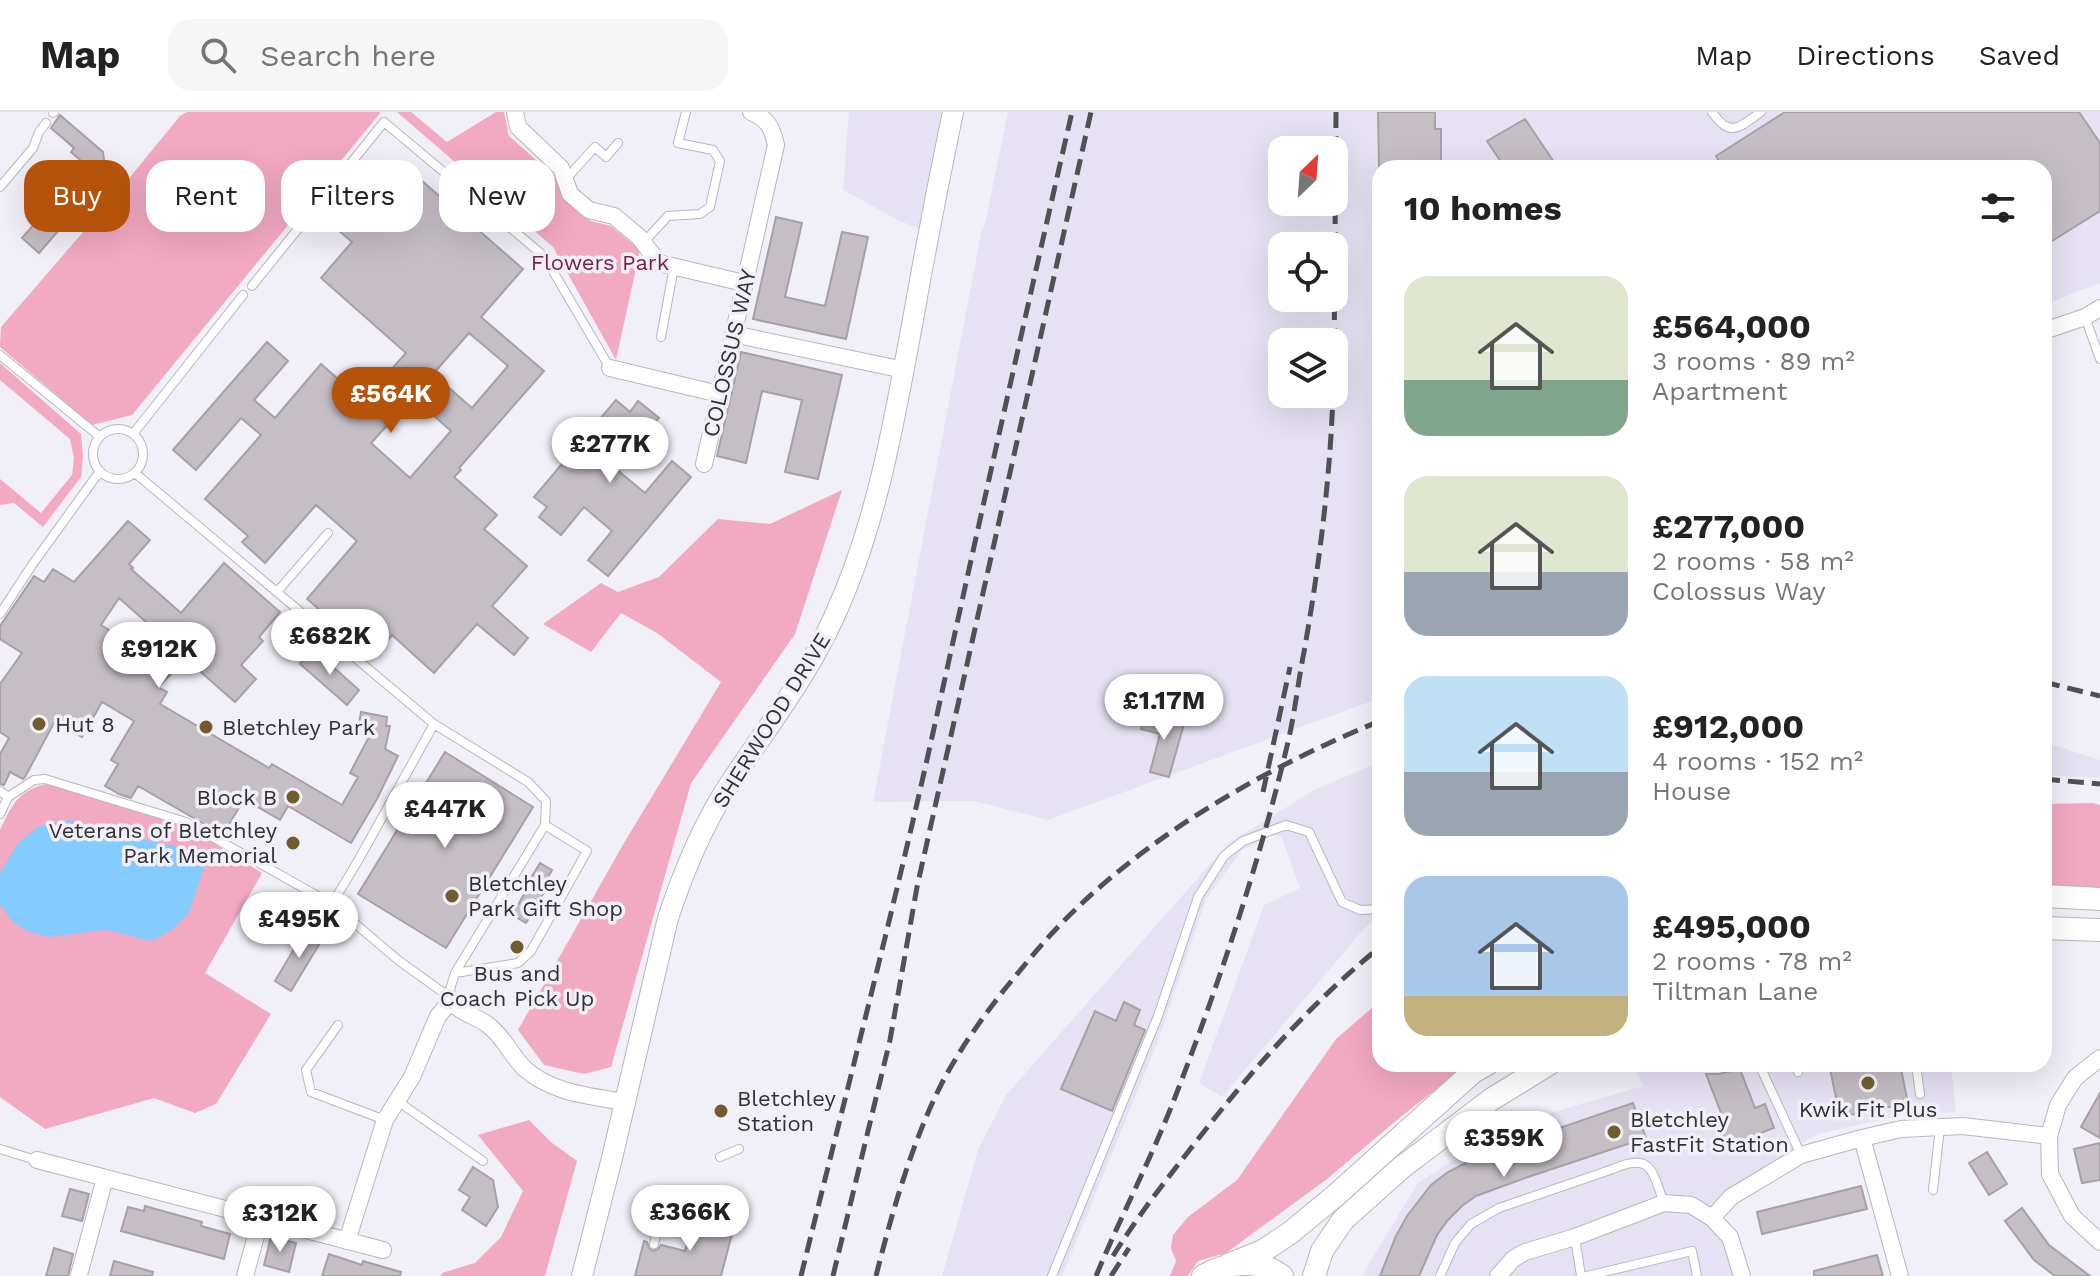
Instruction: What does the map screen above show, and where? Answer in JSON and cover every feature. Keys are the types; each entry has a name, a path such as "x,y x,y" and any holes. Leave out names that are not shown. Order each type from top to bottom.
{"main road":[{"path":"2052,896 2100,899"},
{"path":"2052,928 2100,930"},
{"path":"1203,1276 1263,1251 1290,1233 1473,1072"},
{"path":"1314,1276 1322,1251 1343,1220 1389,1179 1492,1099 1536,1072"},
{"path":"1228,1265 1251,1264 1274,1270 1282,1276"}],"street":[{"path":"515,112 518,127 561,168 570,194 589,210 614,216 659,263 744,283"},
{"name":"COLOSSUS WAY","path":"704,464 776,145 772,129 763,117 751,112"},
{"name":"SHERWOOD DRIVE","path":"582,1276 668,918 681,879 702,831 724,793 804,672 834,619 860,554 904,370 953,112"},
{"path":"2052,328 2085,317 2100,308"},
{"path":"733,334 904,370"},
{"path":"610,368 719,394"},
{"path":"347,1241 385,1120 412,1077 438,1016 450,998 455,1006 488,1025 503,1039 522,1066 539,1080 562,1089 624,1102"},
{"path":"2100,1058 2075,1078 2058,1105 2049,1136 2050,1174 2072,1216 2100,1242"},
{"path":"1712,1218 1731,1197 1801,1155 1862,1138 1901,1129 1963,1126 2049,1136"},
{"path":"1862,1138 1900,1276"},
{"path":"37,1160 383,1250"},
{"path":"79,1275 105,1178"},
{"path":"1498,1276 1513,1259 1525,1252 1575,1237 1664,1203 1691,1205 1712,1218 1730,1237 1742,1276"},
{"path":"245,1276 261,1218"}],"lane":[{"path":"643,243 668,216 700,214 710,207 720,161 713,150 678,143 686,112"},
{"path":"1712,112 1720,123 1732,128 1739,127 1761,112"},
{"path":"252,286 384,122 544,256 610,368"},
{"path":"0,187 33,148 46,123"},
{"path":"566,179 595,147 606,157 618,143"},
{"path":"661,337 674,267"},
{"path":"133,434 243,295"},
{"path":"2085,317 2100,359"},
{"path":"0,355 100,437"},
{"path":"112,430 126,430 133,434 142,445 143,453 140,467 135,473 114,479 100,471 93,451 100,437 112,430"},
{"path":"0,614 100,471"},
{"path":"0,814 4,794 34,780 45,779 186,822 332,904 398,960 450,998 455,973 545,825 546,801 528,782 434,724 135,473"},
{"path":"277,592 328,533"},
{"path":"332,904 434,724"},
{"path":"455,973 518,963 531,951 587,851 545,825"},
{"path":"1052,1276 1158,1016 1198,897 1224,856 1243,841 1286,825 1309,832 1342,902 1360,910 1372,909"},
{"path":"338,1025 306,1070 311,1092 385,1120"},
{"path":"1763,1072 1801,1155"},
{"path":"1917,1072 1920,1094"},
{"path":"396,1100 483,1161"},
{"path":"1933,1190 1940,1127"},
{"path":"0,1149 37,1160"},
{"path":"720,1157 739,1149"},
{"path":"1440,1276 1455,1243 1471,1224 1499,1208 1630,1161 1648,1167 1664,1203"},
{"path":"654,1244 664,1203"},
{"path":"1575,1237 1584,1276 1692,1251 1697,1276"}],"shaded area":[{"path":"849,112 953,112 928,232 900,221 843,190"},
{"path":"1008,112 2100,112 2100,283 2052,302 2052,160 1372,160 1372,700 1048,820 974,801 873,802 982,228"},
{"path":"2052,745 2100,760 2100,778 2052,775"},
{"path":"1372,765 1372,923 1222,1097 1199,1083 1264,905 1300,888 1281,836 1272,835 1242,850 1206,899 1158,1041 1062,1276 942,1276 978,1150 1006,1095 1229,843 1314,790"},
{"path":"1637,1072 1952,1072 1956,1112 1911,1113 1815,1135 1717,1197 1738,1276 1363,1276 1418,1183 1508,1125 1643,1086"}],"green space":[{"path":"187,112 381,112 342,160 281,160 282,232 132,415 92,425 0,347 1,327 83,232 130,232 130,177 180,116"},
{"name":"Flowers Park","path":"397,112 411,112 447,142 496,112 504,112 509,136 536,160 452,160"},
{"name":"Flowers Park","path":"555,178 577,212 591,221 611,226 640,250 616,360 553,247 536,232 555,232"},
{"path":"0,363 81,434 81,477 43,527 14,503 0,505 0,479 41,513 72,475 74,458 70,439 0,380"},
{"path":"842,490 795,634 691,783 611,1067 584,1074 544,1065 518,1030 624,843 721,682 657,633 621,613 591,652 543,624 601,583 618,592 659,577 718,519 770,524"},
{"path":"53,783 186,826 262,873 205,973 271,1014 216,1104 195,1113 154,1098 45,1129 0,1097 0,830 19,798 42,785"},
{"path":"2052,804 2100,805 2100,889 2052,887"},
{"path":"1372,1008 1372,1072 1458,1072 1327,1179 1226,1253 1198,1261 1188,1276 1170,1276 1176,1261 1171,1248 1173,1235 1188,1217 1237,1180 1336,1039"},
{"path":"529,1120 552,1143 577,1161 545,1276 441,1276 442,1273 475,1263 501,1237 523,1191 478,1135"}],"water":[{"path":"70,820 106,832 205,855 206,862 189,913 172,930 151,941 106,930 49,937 27,931 12,921 0,905 0,873 19,842 39,826"}],"building":[{"path":"1378,112 1435,112 1435,129 1441,129 1441,160 1379,160"},
{"path":"1785,112 2079,112 2100,143 2100,211 2052,241 2052,160 1718,160 1716,156"},
{"path":"60,115 103,152 104,160 80,160 71,152 74,148 51,128"},
{"path":"1525,119 1553,160 1500,160 1487,141"},
{"path":"423,182 439,196 439,232 481,232 523,269 481,317 544,371 454,477 497,515 484,529 527,566 492,606 528,638 514,655 477,624 434,673 392,635 379,650 336,613 330,619 307,599 357,541 316,505 265,563 242,542 248,536 205,499 261,435 241,418 196,470 173,450 267,342 288,361 254,400 275,418 321,364 363,401 406,353 321,278 352,242 340,232 423,232","holes":["469,333 508,366 472,408 433,374","413,397 451,431 410,478 371,443"]},
{"path":"776,217 802,223 785,297 825,306 842,232 868,237 846,339 753,319"},
{"path":"27,232 57,232 39,253 22,238"},
{"path":"741,352 842,375 818,479 785,472 802,400 762,391 746,463 717,456"},
{"path":"616,400 630,412 638,401 659,418 616,469 645,493 672,461 691,477 608,576 588,560 612,531 584,507 561,535 539,517 547,507 534,497"},
{"path":"128,521 150,540 129,564 131,569 181,613 224,563 280,612 259,637 263,641 241,665 256,679 235,702 186,659 158,687 167,692 160,704 269,768 272,764 342,805 358,777 350,773 370,735 357,733 361,712 387,717 386,726 390,726 385,749 398,756 351,843 288,806 280,820 244,799 223,835 138,786 131,798 119,794 105,786 118,764 111,760 134,721 102,702 82,737 55,721 25,777 23,779 10,772 4,785 0,784 0,754 9,738 0,732 0,684 22,653 0,639 0,626 34,576 44,582 53,569 74,582","holes":["119,598 154,629 137,647 101,625"]},
{"path":"313,649 359,690 347,705 300,664"},
{"path":"1145,713 1184,724 1169,777 1150,772 1160,734 1141,729"},
{"path":"445,752 533,807 446,948 358,894"},
{"path":"540,863 552,870 548,877 552,879 526,923 512,915"},
{"path":"306,929 323,938 291,991 275,981"},
{"path":"1124,1002 1140,1010 1134,1025 1145,1030 1112,1111 1061,1089 1095,1011 1116,1021"},
{"path":"1741,1072 1755,1108 1765,1104 1774,1128 1727,1146 1716,1121 1723,1118 1706,1074"},
{"name":"Kwik Fit Plus","path":"1831,1072 1902,1072 1908,1103 1840,1117"},
{"path":"2100,1093 2100,1138 2081,1127"},
{"path":"1633,1103 1646,1138 1476,1196 1448,1220 1437,1235 1419,1276 1380,1276 1407,1216 1431,1185 1448,1172 1483,1154"},
{"path":"2100,1143 2100,1180 2082,1183 2074,1149"},
{"path":"1987,1152 2007,1184 1989,1195 1969,1163"},
{"path":"473,1167 493,1180 498,1207 486,1226 462,1210 470,1197 459,1190"},
{"path":"1861,1186 1867,1209 1762,1234 1757,1212"},
{"path":"70,1189 89,1194 82,1221 62,1216"},
{"path":"145,1206 202,1222 201,1226 230,1234 224,1259 121,1231 128,1207 144,1211"},
{"path":"2022,1208 2049,1245 2090,1276 2055,1276 2034,1260 2005,1221"},
{"path":"694,1217 734,1226 721,1276 635,1276 644,1241 653,1251 661,1245 685,1251"},
{"path":"271,1237 296,1243 289,1272 264,1265"},
{"path":"54,1248 73,1254 68,1276 46,1276"},
{"path":"329,1254 362,1265 363,1261 401,1272 400,1276 322,1276"},
{"path":"1877,1255 1883,1276 1814,1276 1814,1271"},
{"path":"114,1261 153,1272 152,1276 110,1276"}],"railway":[{"path":"801,1276 907,845 1072,112"},
{"path":"833,1276 890,1040 917,887 1091,112"},
{"path":"1334,328 1336,112"},
{"path":"1096,1276 1189,1061 1236,925 1277,788 1293,720 1314,588 1333,408"},
{"path":"1263,792 1290,667"},
{"path":"2052,684 2100,696"},
{"path":"876,1276 904,1176 943,1081 1004,990 1048,938 1110,879 1181,825 1259,778 1372,724"},
{"path":"2052,780 2100,784"},
{"path":"1113,1256 1169,1177 1255,1070 1302,1018 1372,954"},
{"path":"1111,1276 1129,1248"}],"place":[{"name":"Hut 8","path":"39,724"},
{"name":"Bletchley Park","path":"206,727"},
{"name":"Block B","path":"293,797"},
{"name":"Veterans of Bletchley Park Memorial","path":"293,843"},
{"name":"Bletchley Park Gift Shop","path":"452,896"},
{"name":"Bus and Coach Pick Up","path":"517,947"},
{"name":"Kwik Fit Plus","path":"1868,1083"},
{"name":"Bletchley Station","path":"721,1111"},
{"name":"Bletchley FastFit Station","path":"1614,1132"}]}
